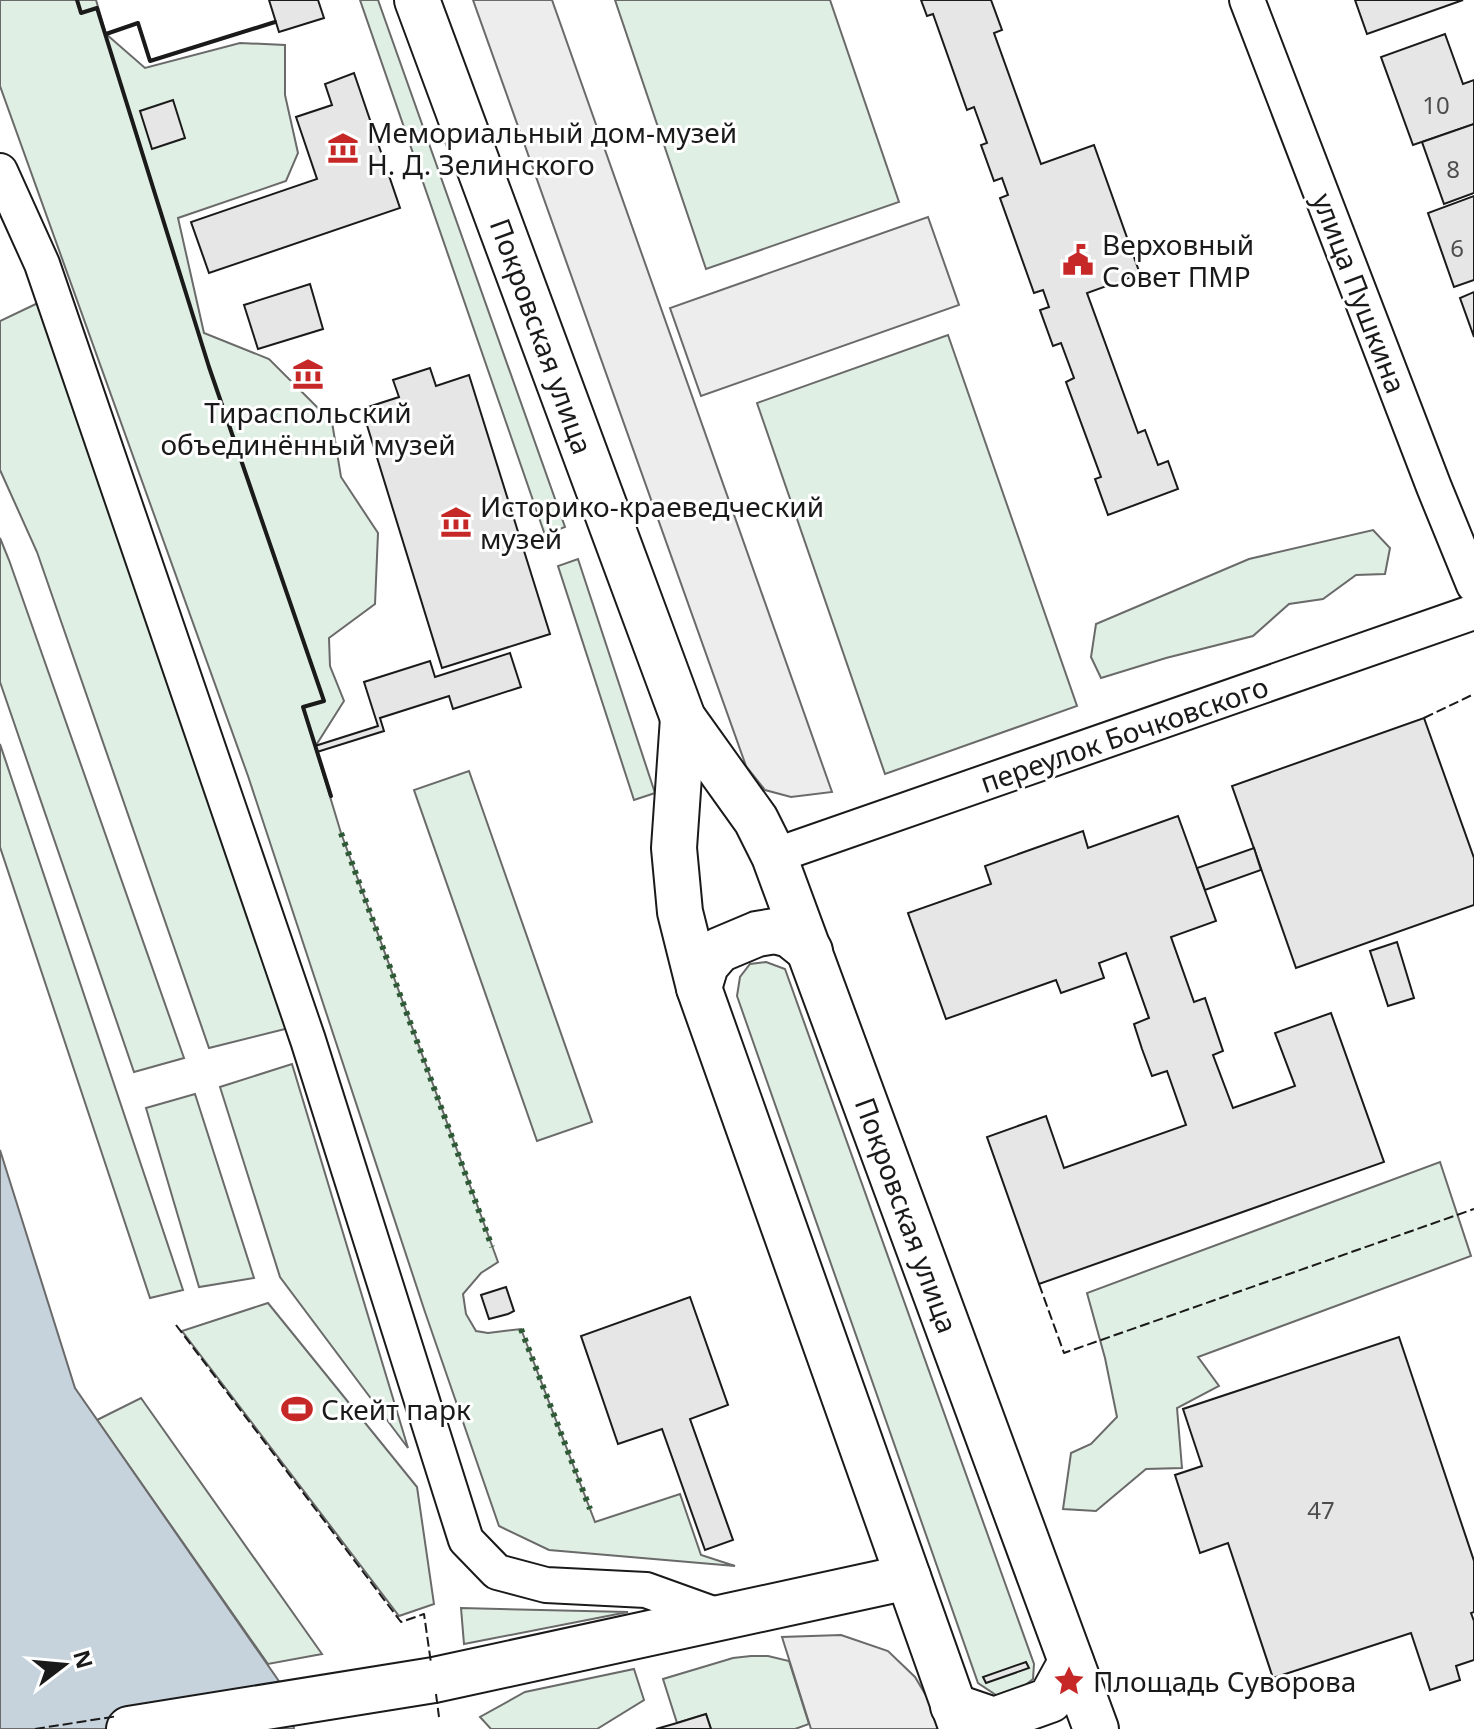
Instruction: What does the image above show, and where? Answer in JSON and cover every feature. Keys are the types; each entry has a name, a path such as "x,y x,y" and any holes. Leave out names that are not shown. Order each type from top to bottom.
{"main road":[{"name":"Покровская улица","path":"417,0 683,718 756,820 774,856 1096,1729"},
{"name":"Покровская улица","path":"683,718 674,848 680,912 699,988 957,1718"},
{"path":"699,988 706,965 719,950 757,934 775,931 790,935 810,951"},
{"path":"129,1729 434,1680 908,1577"},
{"path":"957,1718 994,1720 1050,1700 1071,1662"}],"street":[{"name":"улица Пушкина","path":"1247,0 1474,585"},
{"path":"0,171 42,264 308,1040 466,1540 497,1572 546,1585 646,1590 721,1617"},
{"name":"переулок Бочковского","path":"774,856 1474,612"}],"green space":[{"path":"0,0 96,0 106,34 145,68 240,43 285,45 285,95 298,153 286,181 178,218 204,333 269,359 332,422 341,477 378,533 375,604 329,638 330,666 344,701 315,747 341,833 498,1262 481,1273 463,1294 466,1314 476,1331 488,1333 521,1329 595,1522 680,1494 701,1555 735,1566 549,1550 499,1526 248,776 0,86"},
{"path":"360,0 378,0 565,527 545,535"},
{"path":"615,0 830,0 899,202 706,269"},
{"path":"38,303 289,1028 209,1048 37,552 0,470 0,321"},
{"path":"948,335 1077,706 885,774 757,403"},
{"path":"1373,530 1390,548 1385,574 1356,575 1323,599 1289,604 1253,636 1101,678 1091,657 1096,624 1249,559"},
{"path":"0,538 184,1058 134,1072 0,682"},
{"path":"578,559 655,793 634,800 558,566"},
{"path":"0,744 183,1290 150,1298 0,847"},
{"path":"469,771 592,1122 537,1141 414,790"},
{"path":"766,962 785,969 1034,1664 1033,1679 1018,1691 999,1697 978,1683 737,996 740,977 750,964"},
{"path":"292,1064 408,1448 280,1277 220,1087"},
{"path":"195,1094 254,1278 199,1287 146,1108"},
{"path":"1440,1162 1471,1256 1198,1357 1219,1386 1177,1408 1182,1468 1146,1469 1096,1511 1063,1509 1071,1453 1091,1444 1117,1417 1087,1293"},
{"name":"Скейт парк","path":"268,1303 417,1487 434,1604 399,1616 182,1331"},
{"path":"141,1398 322,1654 268,1664 97,1420"},
{"path":"461,1608 628,1612 464,1644"},
{"path":"751,1656 789,1661 809,1724 795,1729 711,1729 706,1714 677,1723 663,1679 733,1658"},
{"path":"634,1669 644,1700 597,1729 491,1729 480,1717 525,1692"}],"shaded area":[{"path":"473,0 552,0 832,792 791,797 765,790 746,766"},
{"path":"928,217 959,305 701,396 670,308"},
{"path":"0,1150 75,1388 290,1697 294,1729 0,1729"},
{"path":"841,1635 888,1651 915,1677 937,1714 942,1729 811,1729 782,1637"}],"building":[{"path":"269,0 318,0 324,18 279,32"},
{"name":"Верховный Совет ПМР","path":"921,0 991,0 1002,30 994,33 1041,164 1094,145 1140,274 1087,293 1138,433 1145,430 1158,465 1168,461 1178,489 1108,515 1095,479 1101,477 1066,382 1074,378 1061,343 1053,346 1040,310 1049,307 1043,290 1034,293 1000,198 1008,195 1002,178 994,181 981,145 987,143 974,107 967,110 933,14 927,16"},
{"path":"1355,0 1463,0 1367,34"},
{"path":"1445,34 1463,84 1474,80 1474,124 1413,145 1381,57"},
{"name":"Мемориальный дом-музей Н. Д. Зелинского","path":"354,73 400,208 209,273 191,222 317,179 296,117 332,105 325,84"},
{"path":"173,100 185,138 152,149 140,111"},
{"path":"1474,124 1474,193 1444,204 1422,142"},
{"path":"1474,196 1474,280 1454,287 1428,213"},
{"path":"310,284 323,329 258,349 244,305"},
{"path":"1474,292 1474,337 1460,298"},
{"name":"Историко-краеведческий музей","path":"430,368 436,386 469,375 550,634 442,668 362,409 399,397 393,380"},
{"path":"510,653 521,687 453,709 449,696 380,718 384,731 317,752 315,746 378,726 364,682 430,661 435,677"},
{"path":"1424,718 1474,858 1474,905 1296,968 1232,786"},
{"path":"1178,816 1216,921 1171,937 1194,1002 1205,998 1223,1051 1213,1055 1233,1108 1295,1086 1275,1033 1331,1013 1384,1162 1039,1284 987,1137 1046,1116 1064,1168 1186,1125 1167,1071 1152,1076 1142,1049 1134,1024 1149,1018 1126,953 1099,963 1104,978 1061,993 1056,980 946,1019 908,913 991,884 985,866 1083,831 1088,848"},
{"path":"1254,848 1261,870 1205,890 1197,868"},
{"path":"1397,942 1414,998 1388,1006 1370,951"},
{"path":"506,1287 514,1311 489,1319 481,1295"},
{"path":"690,1297 728,1405 690,1419 733,1540 705,1550 662,1429 618,1444 581,1336"},
{"path":"1399,1337 1474,1561 1474,1612 1471,1613 1474,1621 1474,1660 1456,1666 1460,1680 1430,1690 1411,1633 1273,1678 1228,1543 1200,1553 1175,1475 1202,1466 1183,1409"},
{"path":"1026,1662 1029,1668 986,1683 983,1677"},
{"path":"706,1714 711,1729 656,1729 677,1723"}],"hedge":[{"path":"341,833 492,1247"},
{"path":"521,1329 590,1509"}],"fence":[{"path":"1424,718 1474,694"},
{"path":"1039,1284 1064,1353 1474,1209"},
{"path":"176,1325 401,1622 424,1614 431,1663"},
{"path":"436,1694 439,1717"},
{"path":"35,1729 118,1716"}],"wall":[{"path":"77,0 81,13 97,8 209,367 324,701 303,707 331,796"},
{"path":"106,34 138,23 150,61 275,22"}],"place":[{"name":"Мемориальный дом-музей Н. Д. Зелинского","path":"343,148"},
{"name":"Верховный Совет ПМР","path":"1078,260"},
{"name":"Тираспольский объединённый музей","path":"308,374"},
{"name":"Историко-краеведческий музей","path":"456,522"},
{"name":"Скейт парк","path":"297,1409"},
{"name":"Площадь Суворова","path":"1069,1681"}]}
